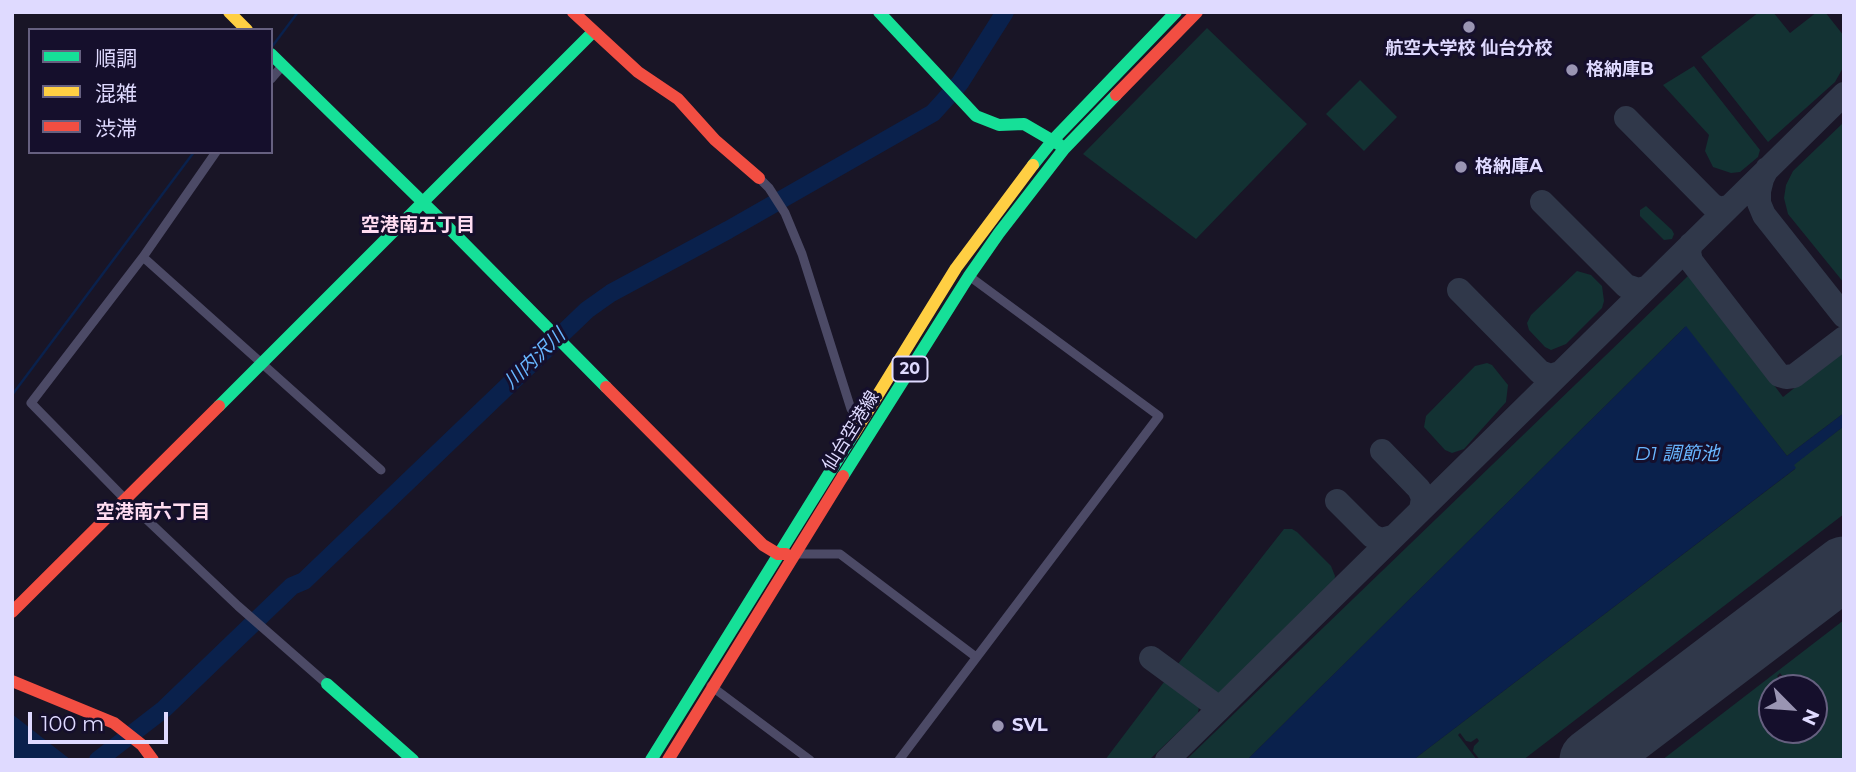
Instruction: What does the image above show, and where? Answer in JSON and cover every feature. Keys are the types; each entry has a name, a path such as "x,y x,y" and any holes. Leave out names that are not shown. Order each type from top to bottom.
{"street":[{"path":"229,12 245,28"},
{"path":"573,12 638,72 678,99 715,140 769,188 785,213 802,254 851,409 876,424"},
{"path":"879,12 976,116 999,125 1024,124 1064,149"},
{"name":"仙台空港線","path":"651,760 956,268 1053,140 1176,12"},
{"name":"仙台空港線","path":"668,760 794,554 969,276 999,233 1064,149 1197,12"},
{"path":"12,612 593,32"},
{"path":"277,59 423,202 763,545 778,554 840,554 976,657"},
{"path":"215,154 143,257 32,403 124,498 251,616 413,760"},
{"path":"143,257 381,470"},
{"path":"899,760 1159,416 969,276"},
{"path":"701,679 810,760"},
{"path":"12,681 114,723 142,745 153,760"}],"green space":[{"path":"1759,12 1773,12 1790,33 1817,12 1825,12 1844,36 1844,66 1835,82 1768,142 1701,57"},
{"path":"1207,28 1307,124 1196,239 1083,154"},
{"path":"1694,66 1760,150 1758,157 1740,172 1731,173 1713,167 1705,151 1709,135 1663,85"},
{"path":"1360,80 1397,117 1364,151 1326,114"},
{"path":"1844,122 1844,283 1788,214 1784,198 1786,185 1793,171"},
{"path":"1646,206 1672,230 1672,239 1664,240 1640,216 1640,210"},
{"path":"1577,271 1591,275 1602,286 1602,308 1566,344 1551,350 1529,330 1527,323 1531,315"},
{"path":"1688,276 1693,278 1783,397 1836,355 1844,354 1844,413 1787,456 1685,327 1247,760 1186,760"},
{"path":"1487,363 1492,365 1508,385 1506,402 1464,449 1452,453 1445,450 1424,427 1426,416 1475,366"},
{"path":"1844,426 1844,514 1523,760 1480,760 1473,751 1479,741 1477,738 1471,742 1466,741 1460,733 1458,735 1477,760 1413,760 1795,469 1793,465"},
{"path":"1284,529 1297,532 1331,566 1335,576 1334,583 1220,693 1214,696 1207,694 1174,669"},
{"path":"1844,620 1844,760 1662,760 1758,686 1758,744 1828,744 1828,674 1774,674"},
{"path":"1164,682 1170,683 1196,702 1198,713 1149,760 1105,760"}],"water":[{"name":"D1 調節池","path":"1686,326 1787,456 1844,413 1844,426 1794,465 1796,468 1413,760 1247,760"},
{"path":"12,714 71,760 12,760"}],"waterway":[{"path":"273,45 298,12"},
{"name":"川内沢川","path":"98,760 164,709 292,586 304,581 587,310 611,293 933,113 960,83 1005,12"},
{"path":"12,395 193,154"}],"taxiway":[{"path":"1167,760 1844,94"},
{"path":"1626,118 1712,205 1720,209 1728,207"},
{"path":"1767,169 1759,191 1759,203 1764,215 1844,316"},
{"path":"1542,202 1626,286 1638,290 1646,288"},
{"path":"1691,244 1691,261 1779,375 1794,376 1844,338"},
{"path":"1459,290 1540,372 1551,376 1560,373"},
{"path":"1382,451 1419,489 1423,498 1421,510"},
{"path":"1337,501 1372,536 1381,540 1392,537"},
{"path":"1151,658 1219,708"}],"runway":[{"path":"1591,760 1844,568"}],"traffic: fast":[{"path":"879,12 976,116 999,125 1024,124 1060,145"},
{"path":"1033,165 1053,140 1176,12"},
{"path":"219,406 593,32"},
{"path":"273,56 440,219 606,387"},
{"path":"843,476 999,233 1064,149 1116,95"},
{"path":"651,760 853,435"},
{"path":"327,684 413,760"}],"traffic: slow":[{"path":"229,12 245,28"},
{"path":"853,435 956,268 1033,165"}],"traffic: jam":[{"path":"573,12 638,72 678,99 715,140 759,178"},
{"path":"1116,95 1197,12"},
{"path":"606,387 763,545 778,554 786,554"},
{"path":"12,612 219,406"},
{"path":"668,760 843,476"},
{"path":"12,681 114,723 142,745 153,760"}],"place":[{"name":"航空大学校 仙台分校","path":"1469,27"},
{"name":"格納庫B","path":"1572,70"},
{"name":"格納庫A","path":"1461,167"},
{"name":"SVL","path":"998,726"}],"district":[{"name":"空港南五丁目","path":"418,225"},
{"name":"空港南六丁目","path":"153,512"}]}
